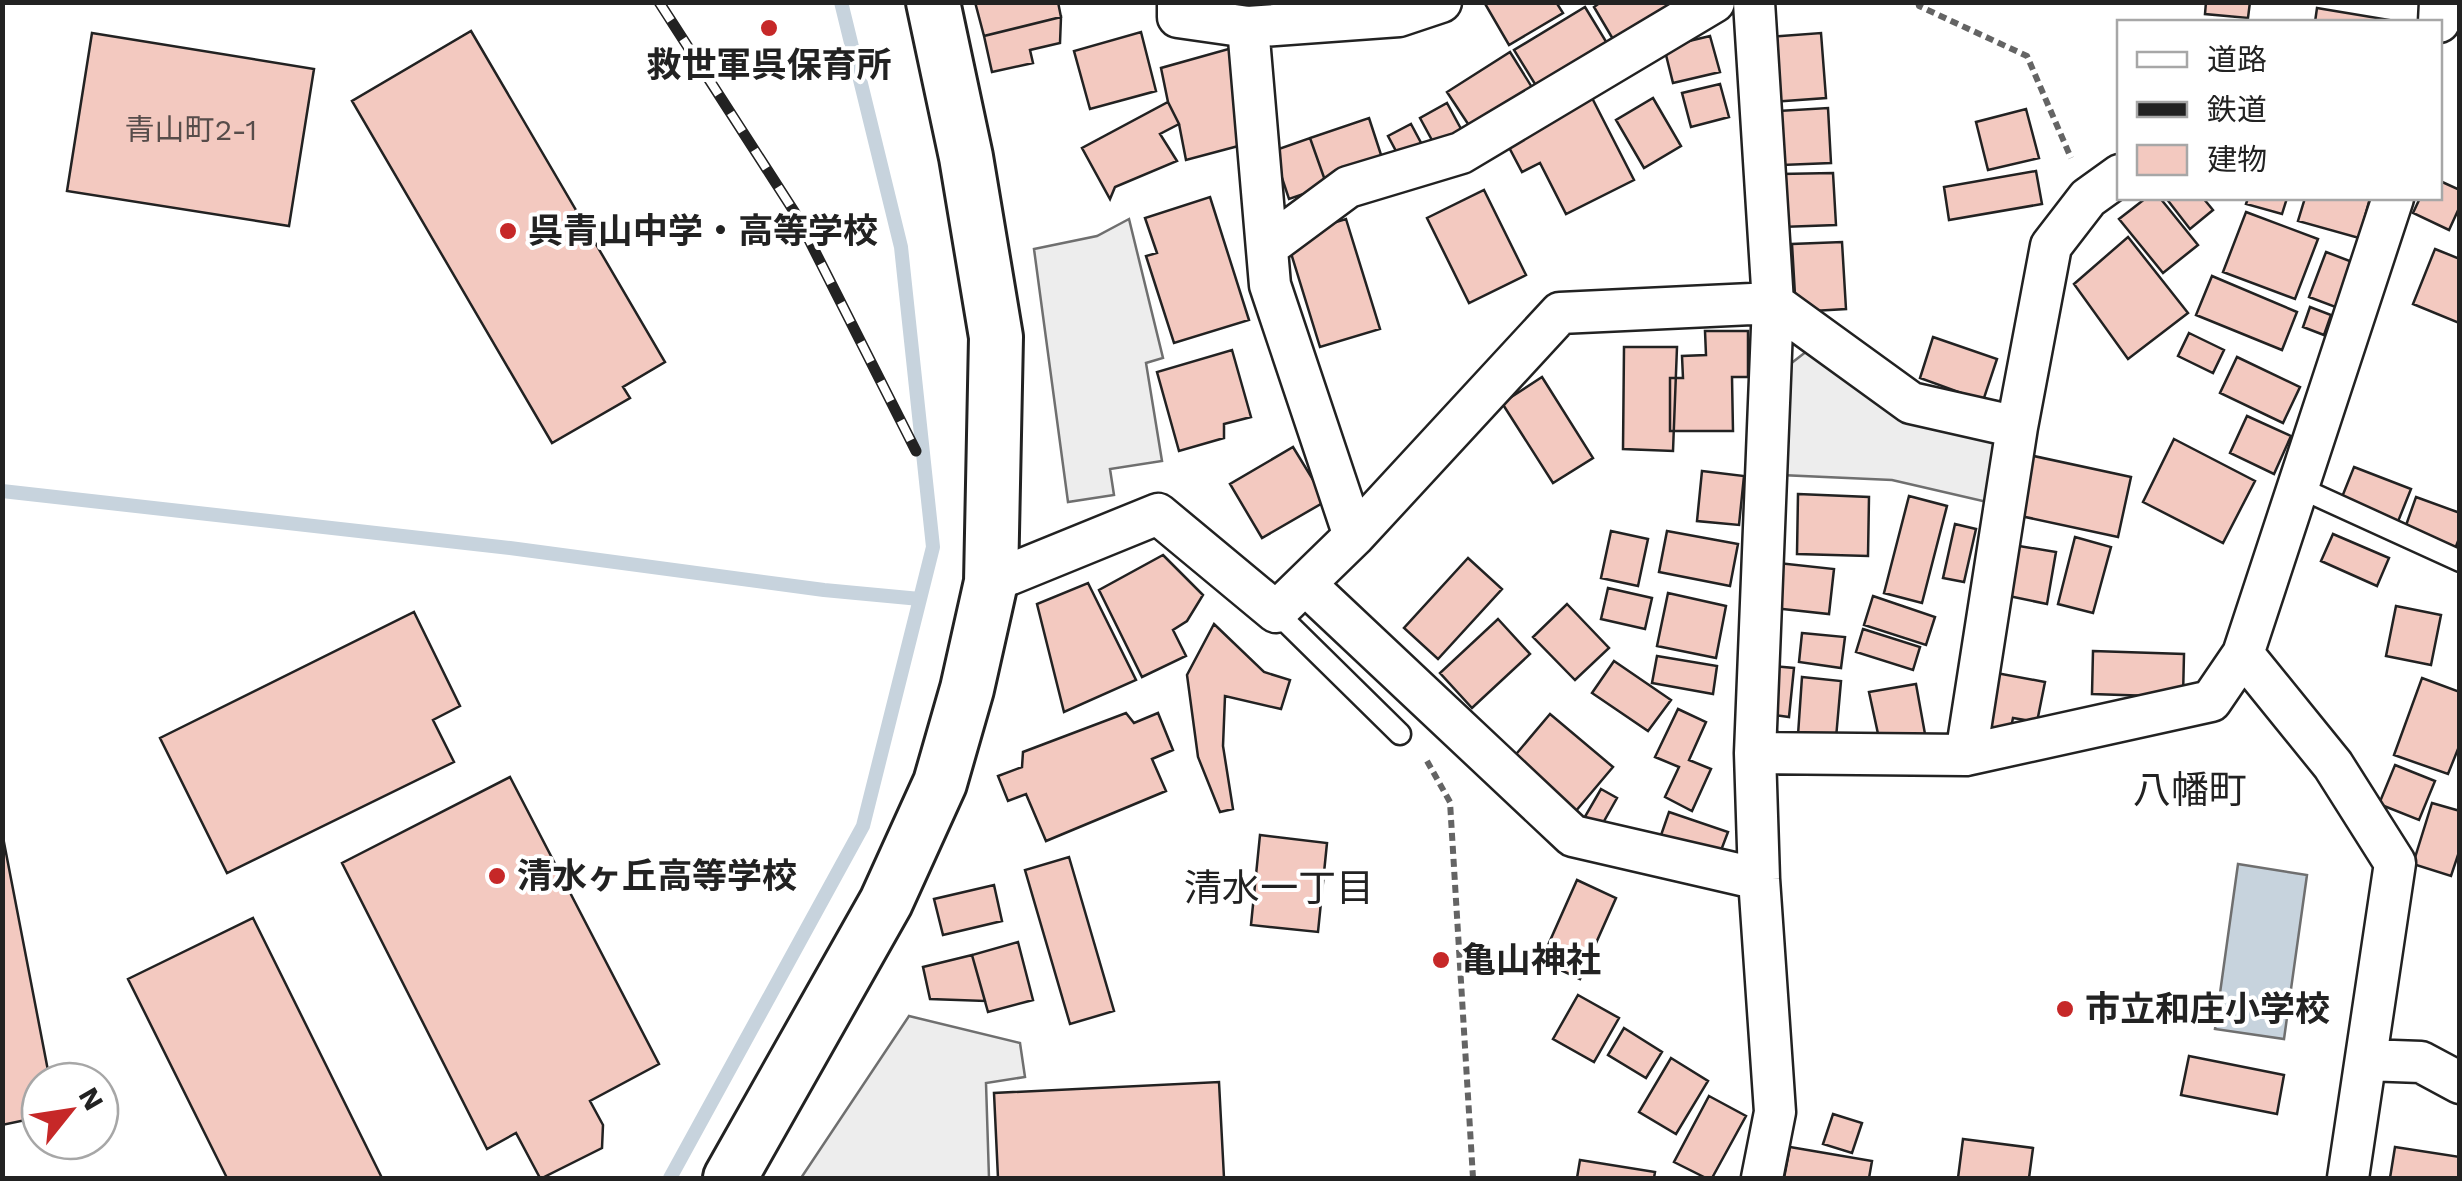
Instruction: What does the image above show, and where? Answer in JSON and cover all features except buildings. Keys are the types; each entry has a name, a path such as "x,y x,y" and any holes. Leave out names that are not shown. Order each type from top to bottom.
{"street":[{"path":"730,1178 886,902 940,782 967,688 990,582 996,338 966,157 932,2"},
{"path":"1178,2 1178,18 1248,27 1399,16 1441,2"},
{"path":"1266,247 1348,187 1460,153 1714,2"},
{"path":"1757,4 1773,303 1755,752 1759,879 1775,1112 1762,1178"},
{"path":"1248,27 1270,285 1354,536"},
{"path":"1966,755 2017,427 2051,246 2104,186"},
{"path":"1755,752 1966,755 2211,701 2242,654 2392,200"},
{"path":"990,582 1158,514 1276,612 1354,536 1560,314 1773,303 1911,403 2017,427"},
{"path":"1306,584 1573,836 1759,879"},
{"path":"2242,654 2332,764 2395,863 2348,1178"},
{"path":"2366,1060 2421,1062 2460,1084"}],"lane":[{"path":"2298,488 2460,560"},
{"path":"1276,612 1400,734"}],"path":[{"path":"1918,2 1919,6 2027,56 2104,186"},
{"path":"1400,734 1426,760 1450,802 1473,1178"}],"shaded area":[{"path":"1129,219 1163,358 1146,363 1162,461 1110,469 1114,495 1068,502 1034,249 1097,236"},
{"path":"1807,351 1894,412 1999,444 1987,502 1892,480 1781,475 1789,365"},
{"path":"2238,864 2307,875 2284,1039 2215,1029"},
{"path":"909,1016 1020,1043 1025,1077 986,1083 989,1178 801,1178"}],"waterway":[{"path":"670,1178 863,826 933,547 901,247 841,2"},
{"path":"2,491 920,599"}],"railway":[{"path":"659,2 797,216 916,451"}],"place":[{"name":"救世軍呉保育所","path":"769,28"},
{"name":"呉青山中学・高等学校","path":"508,231"},
{"name":"清水ヶ丘高等学校","path":"497,876"},
{"name":"亀山神社","path":"1441,960"},
{"name":"市立和庄小学校","path":"2065,1009"}],"district":[{"name":"八幡町","path":"2190,790"},
{"name":"清水一丁目","path":"1279,888"}]}
